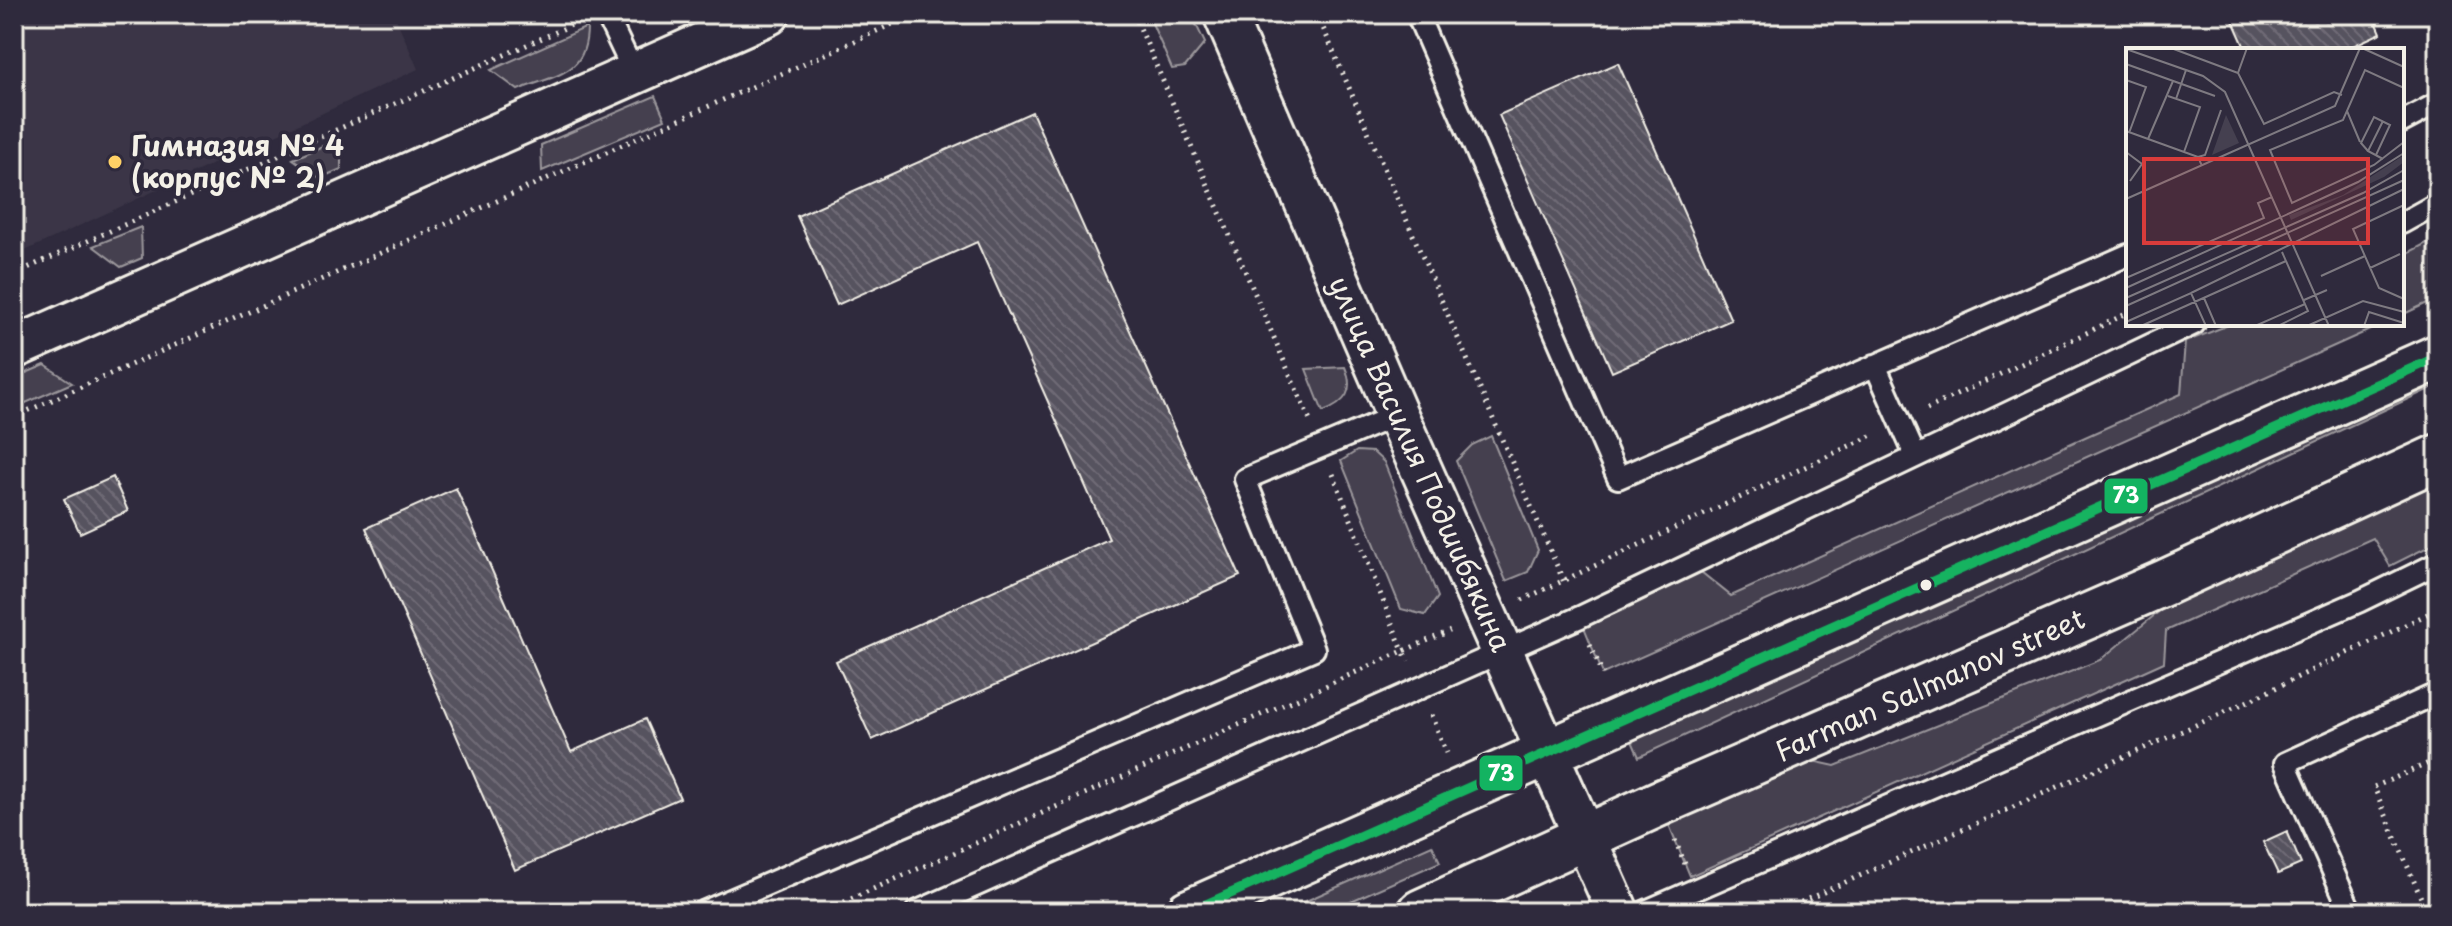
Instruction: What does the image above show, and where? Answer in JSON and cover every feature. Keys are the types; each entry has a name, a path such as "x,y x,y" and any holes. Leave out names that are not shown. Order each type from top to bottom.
{"street":[{"path":"14,348 769,14"},
{"name":"улица Василия Подшибякина","path":"1224,14 1397,415 1618,912"},
{"path":"1189,912 2438,357"},
{"name":"Farman Salmanov street","path":"1421,912 2166,582 2438,457"}],"lane":[{"path":"606,14 634,73"},
{"path":"1417,14 1618,478 2126,256"},
{"path":"2404,121 2438,103"},
{"path":"2404,222 2438,203"},
{"path":"916,912 1495,633 1580,617 2190,326"},
{"path":"1875,365 1915,455"},
{"path":"703,912 1314,649 1245,479 1397,415"},
{"path":"1644,912 2345,607 2438,563"},
{"path":"2351,912 2285,763 2438,693"}],"path":[{"path":"14,417 915,14"},
{"path":"1134,14 1321,445 1403,651"},
{"path":"1317,14 1564,582"},
{"path":"14,274 583,20"},
{"path":"822,912 1403,651 1495,633 1564,582 2126,314"},
{"path":"1779,912 2238,706 2438,609"},
{"path":"1589,640 1603,674"},
{"path":"2427,912 2374,787 2438,759"},
{"path":"1673,834 1690,876"}],"shaded area":[{"name":"Гимназия № 4 (корпус № 2)","path":"14,14 394,14 418,69 14,256"},
{"path":"1148,14 1191,14 1205,43 1185,67 1172,69"},
{"path":"587,27 582,55 557,76 518,90 491,70"},
{"path":"655,96 665,119 542,171 541,145"},
{"path":"341,138 341,169 320,178 293,159"},
{"path":"141,227 142,258 121,267 93,246"},
{"path":"2438,237 2438,298 2404,314 2404,255"},
{"path":"2226,326 2379,326 1603,674 1580,617 1691,564 1731,596 2181,394 2185,342"},
{"path":"45,365 72,383 14,408 14,378"},
{"path":"1345,367 1349,383 1346,395 1338,405 1323,412 1306,369"},
{"path":"2438,367 2438,385 1639,757 1632,741"},
{"path":"1491,436 1538,550 1528,572 1506,581 1456,461 1472,445"},
{"path":"1357,451 1373,452 1384,462 1438,597 1425,615 1401,609 1341,461"},
{"path":"2438,480 2438,542 2390,566 2373,538 2166,631 2164,662 1690,876 1667,820 1808,760 1835,766 2100,660 2167,605"},
{"path":"1432,845 1440,862 1326,912 1281,912"}],"building":[{"path":"2230,14 2373,14 2381,33 2348,48 2245,48"},
{"path":"1618,63 1731,320 1612,372 1499,115"},
{"path":"1032,112 1240,576 872,740 836,661 1109,539 977,242 837,305 797,216"},
{"path":"113,477 128,511 80,533 64,499"},
{"path":"456,488 571,752 645,719 680,798 515,870 366,528"},
{"path":"2287,831 2301,864 2278,874 2263,842"}],"transit line":[{"name":"73","path":"1189,912 2438,357"}],"place":[{"name":"Гимназия № 4 (корпус № 2)","path":"115,162"}]}
